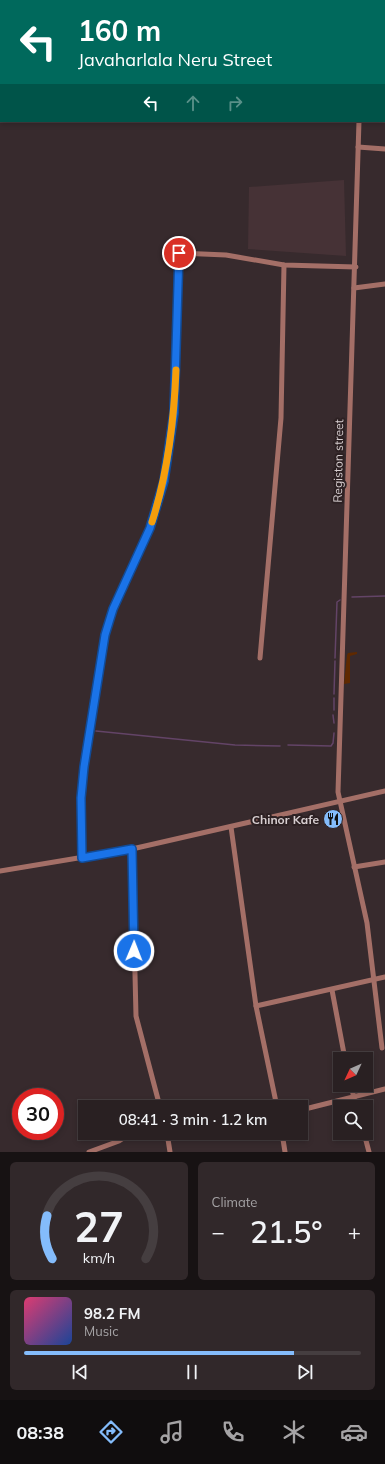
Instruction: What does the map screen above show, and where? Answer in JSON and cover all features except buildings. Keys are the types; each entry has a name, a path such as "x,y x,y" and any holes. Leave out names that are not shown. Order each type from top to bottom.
{"street":[{"name":"Registon street","path":"359,122 356,267 354,288 340,696 338,792 367,923 382,1048"},
{"path":"358,147 385,149"},
{"path":"82,858 81,798 84,767 105,635 113,609 150,528 164,481 174,413 179,253 226,256 284,265 356,267"},
{"path":"260,658 281,418 284,265"},
{"path":"354,288 385,284"},
{"path":"0,872 132,849 385,791"},
{"path":"231,826 256,1006 276,1100"},
{"path":"132,849 136,1016 158,1100"},
{"path":"354,867 385,862"},
{"path":"256,1006 385,977"},
{"path":"332,990 344,1052"},
{"path":"308,1108 385,1089"},
{"path":"352,1092 353,1098"},
{"path":"90,1152 120,1140"},
{"path":"167,1140 170,1152"},
{"path":"283,1140 285,1152"},
{"path":"366,1140 369,1152"}],"shaded area":[{"path":"344,180 346,256 248,249 249,187"},
{"path":"357,652 357,654 350,656 350,683 344,684 347,655 348,653"}],"waterway":[{"path":"352,597 385,596"},
{"path":"335,658 337,602 340,600"},
{"path":"334,694 335,661"},
{"path":"334,698 334,710"},
{"path":"333,715 334,723"},
{"path":"96,731 235,745 280,746"},
{"path":"288,745 331,746 333,743 334,733"}],"slow traffic":[{"path":"152,522 158,506 164,481 174,413 176,370"}],"place":[{"name":"Chinor Kafe","path":"333,819"}],"route":[{"path":"134,951 135,926 132,849 82,858 81,798 87,744 105,635 113,609 150,528 158,506 164,481 174,413 179,253"}]}
